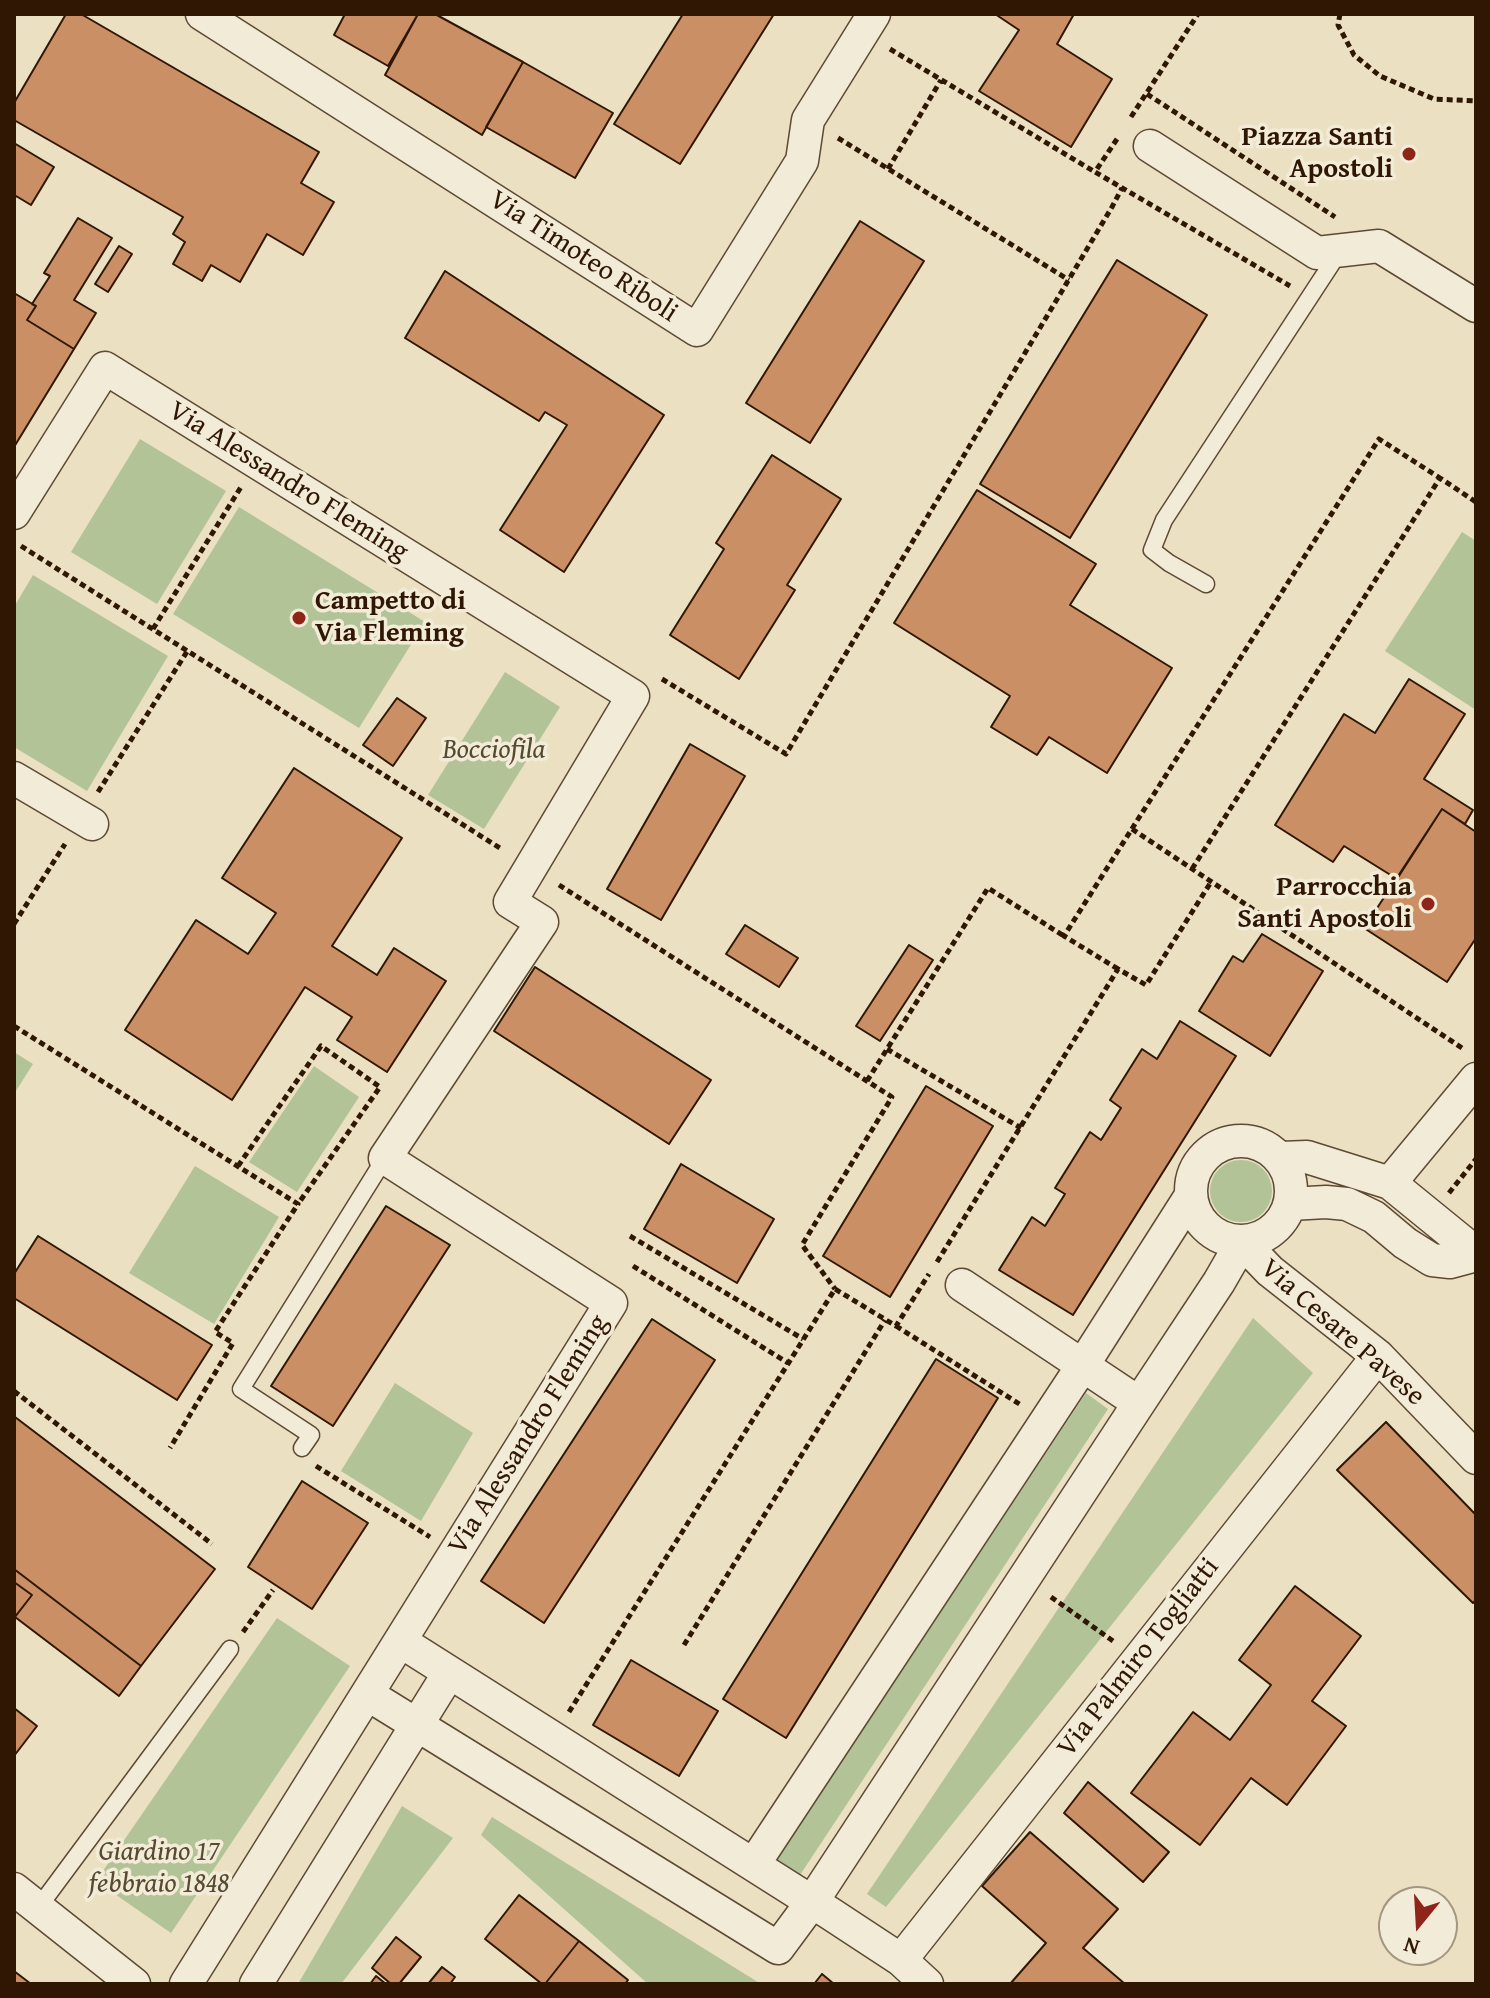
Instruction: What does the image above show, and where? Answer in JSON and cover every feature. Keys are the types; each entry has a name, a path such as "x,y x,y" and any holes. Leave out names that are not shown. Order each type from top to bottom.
{"street":[{"name":"Via Timoteo Riboli","path":"202,14 697,330 802,161 808,120 868,23"},
{"path":"1150,146 1317,253 1379,246 1476,306"},
{"name":"Via Alessandro Fleming","path":"14,513 105,368 633,696 510,902 542,922 385,1158 611,1303 400,1641"},
{"path":"14,778 92,824"},
{"path":"1390,1183 1476,1079"},
{"path":"1280,1158 1291,1179 1290,1204 1279,1225 1267,1235 1242,1242 1214,1234 1198,1219 1190,1197 1191,1179 1199,1163 1211,1150 1224,1143 1250,1141 1280,1158 1307,1157 1390,1183 1476,1254"},
{"path":"754,1864 1190,1197"},
{"path":"1290,1204 1347,1204 1374,1217 1405,1243 1432,1260 1450,1262 1476,1254"},
{"path":"367,1694 778,1948 812,1902 1219,1282 1242,1242"},
{"name":"Via Cesare Pavese","path":"1242,1242 1270,1271 1378,1356 1476,1458"},
{"path":"962,1285 1139,1403"},
{"name":"Via Palmiro Togliatti","path":"901,1960 1378,1356"},
{"path":"186,1984 400,1641 754,1864 901,1960 927,1984"},
{"path":"256,1984 449,1673"},
{"path":"26,1898 134,1984"}],"lane":[{"path":"1206,584 1152,550 1164,520 1332,263"},
{"path":"302,1448 311,1435 241,1389 385,1158"},
{"path":"26,1898 230,1649"}],"path":[{"path":"1340,14 1338,25 1354,55 1380,76 1434,99 1476,101"},
{"path":"868,23 941,80 1095,172"},
{"path":"888,169 941,80"},
{"path":"1147,94 1379,246"},
{"path":"808,120 1069,280"},
{"path":"658,677 786,754 1122,188"},
{"path":"1064,936 1379,439 1476,502"},
{"path":"153,629 257,462"},
{"path":"1192,869 1440,478"},
{"path":"1132,829 1476,1057"},
{"path":"867,1081 988,888 1146,985 1211,882"},
{"path":"896,1326 1118,969"},
{"path":"14,1026 298,1204"},
{"path":"170,1448 233,1343 215,1332 298,1204 380,1087 321,1046 238,1166"},
{"path":"887,1049 1021,1128"},
{"path":"1430,1216 1476,1159"},
{"path":"630,1236 803,1339"},
{"path":"633,1266 788,1363"},
{"path":"553,1738 835,1289 1046,1420"},
{"path":"684,1645 885,1320"},
{"path":"14,1391 212,1544"},
{"path":"311,1463 455,1552"},
{"path":"230,1649 273,1590"},
{"path":"1051,1597 1119,1647"}],"green space":[{"path":"140,439 226,491 157,604 71,552"},
{"name":"Campetto di Via Fleming","path":"239,507 425,622 359,728 173,614"},
{"path":"1462,532 1476,541 1476,710 1385,651"},
{"path":"33,575 168,656 87,791 14,747 14,607"},
{"name":"Bocciofila","path":"505,672 560,707 484,829 428,795"},
{"path":"14,1052 33,1064 14,1094"},
{"path":"314,1066 359,1097 297,1192 249,1162"},
{"path":"1241,1160 1253,1162 1263,1169 1270,1179 1270,1203 1263,1213 1253,1220 1241,1222 1229,1220 1219,1213 1212,1203 1210,1191 1212,1179 1219,1169 1229,1162"},
{"path":"195,1166 279,1217 214,1324 129,1273"},
{"path":"1253,1318 1313,1373 886,1907 867,1894"},
{"path":"395,1383 473,1433 421,1521 341,1471"},
{"path":"1086,1393 1108,1409 800,1875 776,1861"},
{"name":"Giardino 17 febbraio 1848","path":"277,1618 350,1666 171,1933 96,1881"},
{"path":"402,1806 453,1838 341,1984 298,1984"},
{"path":"492,1817 761,1984 648,1984 481,1835"}],"building":[{"path":"66,14 81,14 319,152 301,183 334,202 303,255 267,234 240,282 211,265 202,281 173,264 185,242 173,234 183,217 14,120 14,103"},
{"path":"345,14 418,14 388,66 334,35"},
{"path":"418,14 435,14 523,62 482,135 385,75"},
{"path":"683,14 774,14 680,164 614,124"},
{"path":"995,14 1074,14 1057,44 1112,79 1071,147 979,91 1019,30"},
{"path":"523,62 613,113 575,178 486,127"},
{"path":"14,143 54,167 31,205 16,196 14,199"},
{"path":"78,218 112,238 74,300 96,313 74,349 27,320 36,306 32,304 50,276 44,273"},
{"path":"860,221 924,261 810,443 746,403"},
{"path":"119,246 132,254 108,292 95,284"},
{"path":"1117,260 1207,315 1070,538 980,484"},
{"path":"445,271 664,415 564,572 500,530 567,425 545,412 539,421 405,338"},
{"path":"14,293 36,306 27,320 74,349 14,447"},
{"path":"772,455 841,499 787,585 795,590 739,679 670,635 724,549 716,543"},
{"path":"977,490 1096,564 1070,605 1172,668 1107,773 1049,737 1037,755 991,727 1010,696 894,623"},
{"path":"1409,679 1465,714 1424,779 1473,810 1465,824 1442,809 1397,879 1344,846 1333,862 1275,825 1344,714 1375,733"},
{"path":"397,698 426,718 393,766 363,745"},
{"path":"690,744 745,776 661,920 607,889"},
{"path":"294,768 402,838 332,946 377,975 394,948 446,981 387,1072 337,1040 352,1017 305,987 232,1100 125,1030 196,920 248,954 276,913 222,878"},
{"name":"Parrocchia Santi Apostoli","path":"1442,809 1476,832 1476,938 1447,982 1364,928"},
{"path":"745,925 798,958 779,987 726,954"},
{"path":"1262,934 1323,971 1270,1056 1199,1011 1233,956 1243,962"},
{"path":"909,945 933,960 880,1041 856,1026"},
{"path":"535,967 711,1080 669,1144 494,1031"},
{"path":"1180,1021 1236,1056 1073,1315 999,1270 1032,1217 1045,1226 1065,1194 1055,1188 1090,1132 1101,1140 1121,1108 1110,1100 1142,1049 1157,1059"},
{"path":"926,1086 993,1126 890,1297 823,1256"},
{"path":"681,1164 774,1219 737,1283 644,1229"},
{"path":"386,1206 450,1245 333,1426 271,1386"},
{"path":"38,1236 212,1345 177,1400 14,1298 14,1274"},
{"path":"652,1319 715,1360 544,1623 481,1581"},
{"path":"936,1359 998,1398 786,1738 723,1699"},
{"path":"15,1417 215,1569 141,1666 14,1569"},
{"path":"1386,1422 1476,1515 1476,1600 1473,1603 1337,1470"},
{"path":"302,1481 368,1523 312,1609 248,1567"},
{"path":"14,1569 141,1666 119,1696 15,1617 32,1595 14,1582"},
{"path":"14,1582 32,1595 14,1618"},
{"path":"1295,1586 1361,1636 1312,1701 1346,1726 1287,1805 1251,1778 1200,1845 1131,1793 1193,1712 1230,1740 1271,1685 1239,1660"},
{"path":"631,1660 718,1711 679,1776 593,1725"},
{"path":"14,1708 37,1726 14,1756"},
{"path":"1088,1782 1169,1852 1143,1882 1064,1813"},
{"path":"1030,1832 1118,1909 1083,1948 1125,1984 1010,1984 1046,1943 982,1886"},
{"path":"519,1895 579,1941 545,1984 485,1939"},
{"path":"396,1937 421,1957 399,1984 391,1984 372,1968"},
{"path":"579,1941 628,1980 625,1984 545,1984"},
{"path":"442,1967 455,1977 450,1984 428,1984"},
{"path":"14,1971 31,1984 14,1984"},
{"path":"822,1974 834,1984 814,1984"},
{"path":"376,1976 386,1984 370,1984"}],"place":[{"name":"Piazza Santi Apostoli","path":"1409,154"},
{"name":"Campetto di Via Fleming","path":"299,618"},
{"name":"Parrocchia Santi Apostoli","path":"1428,904"}]}
